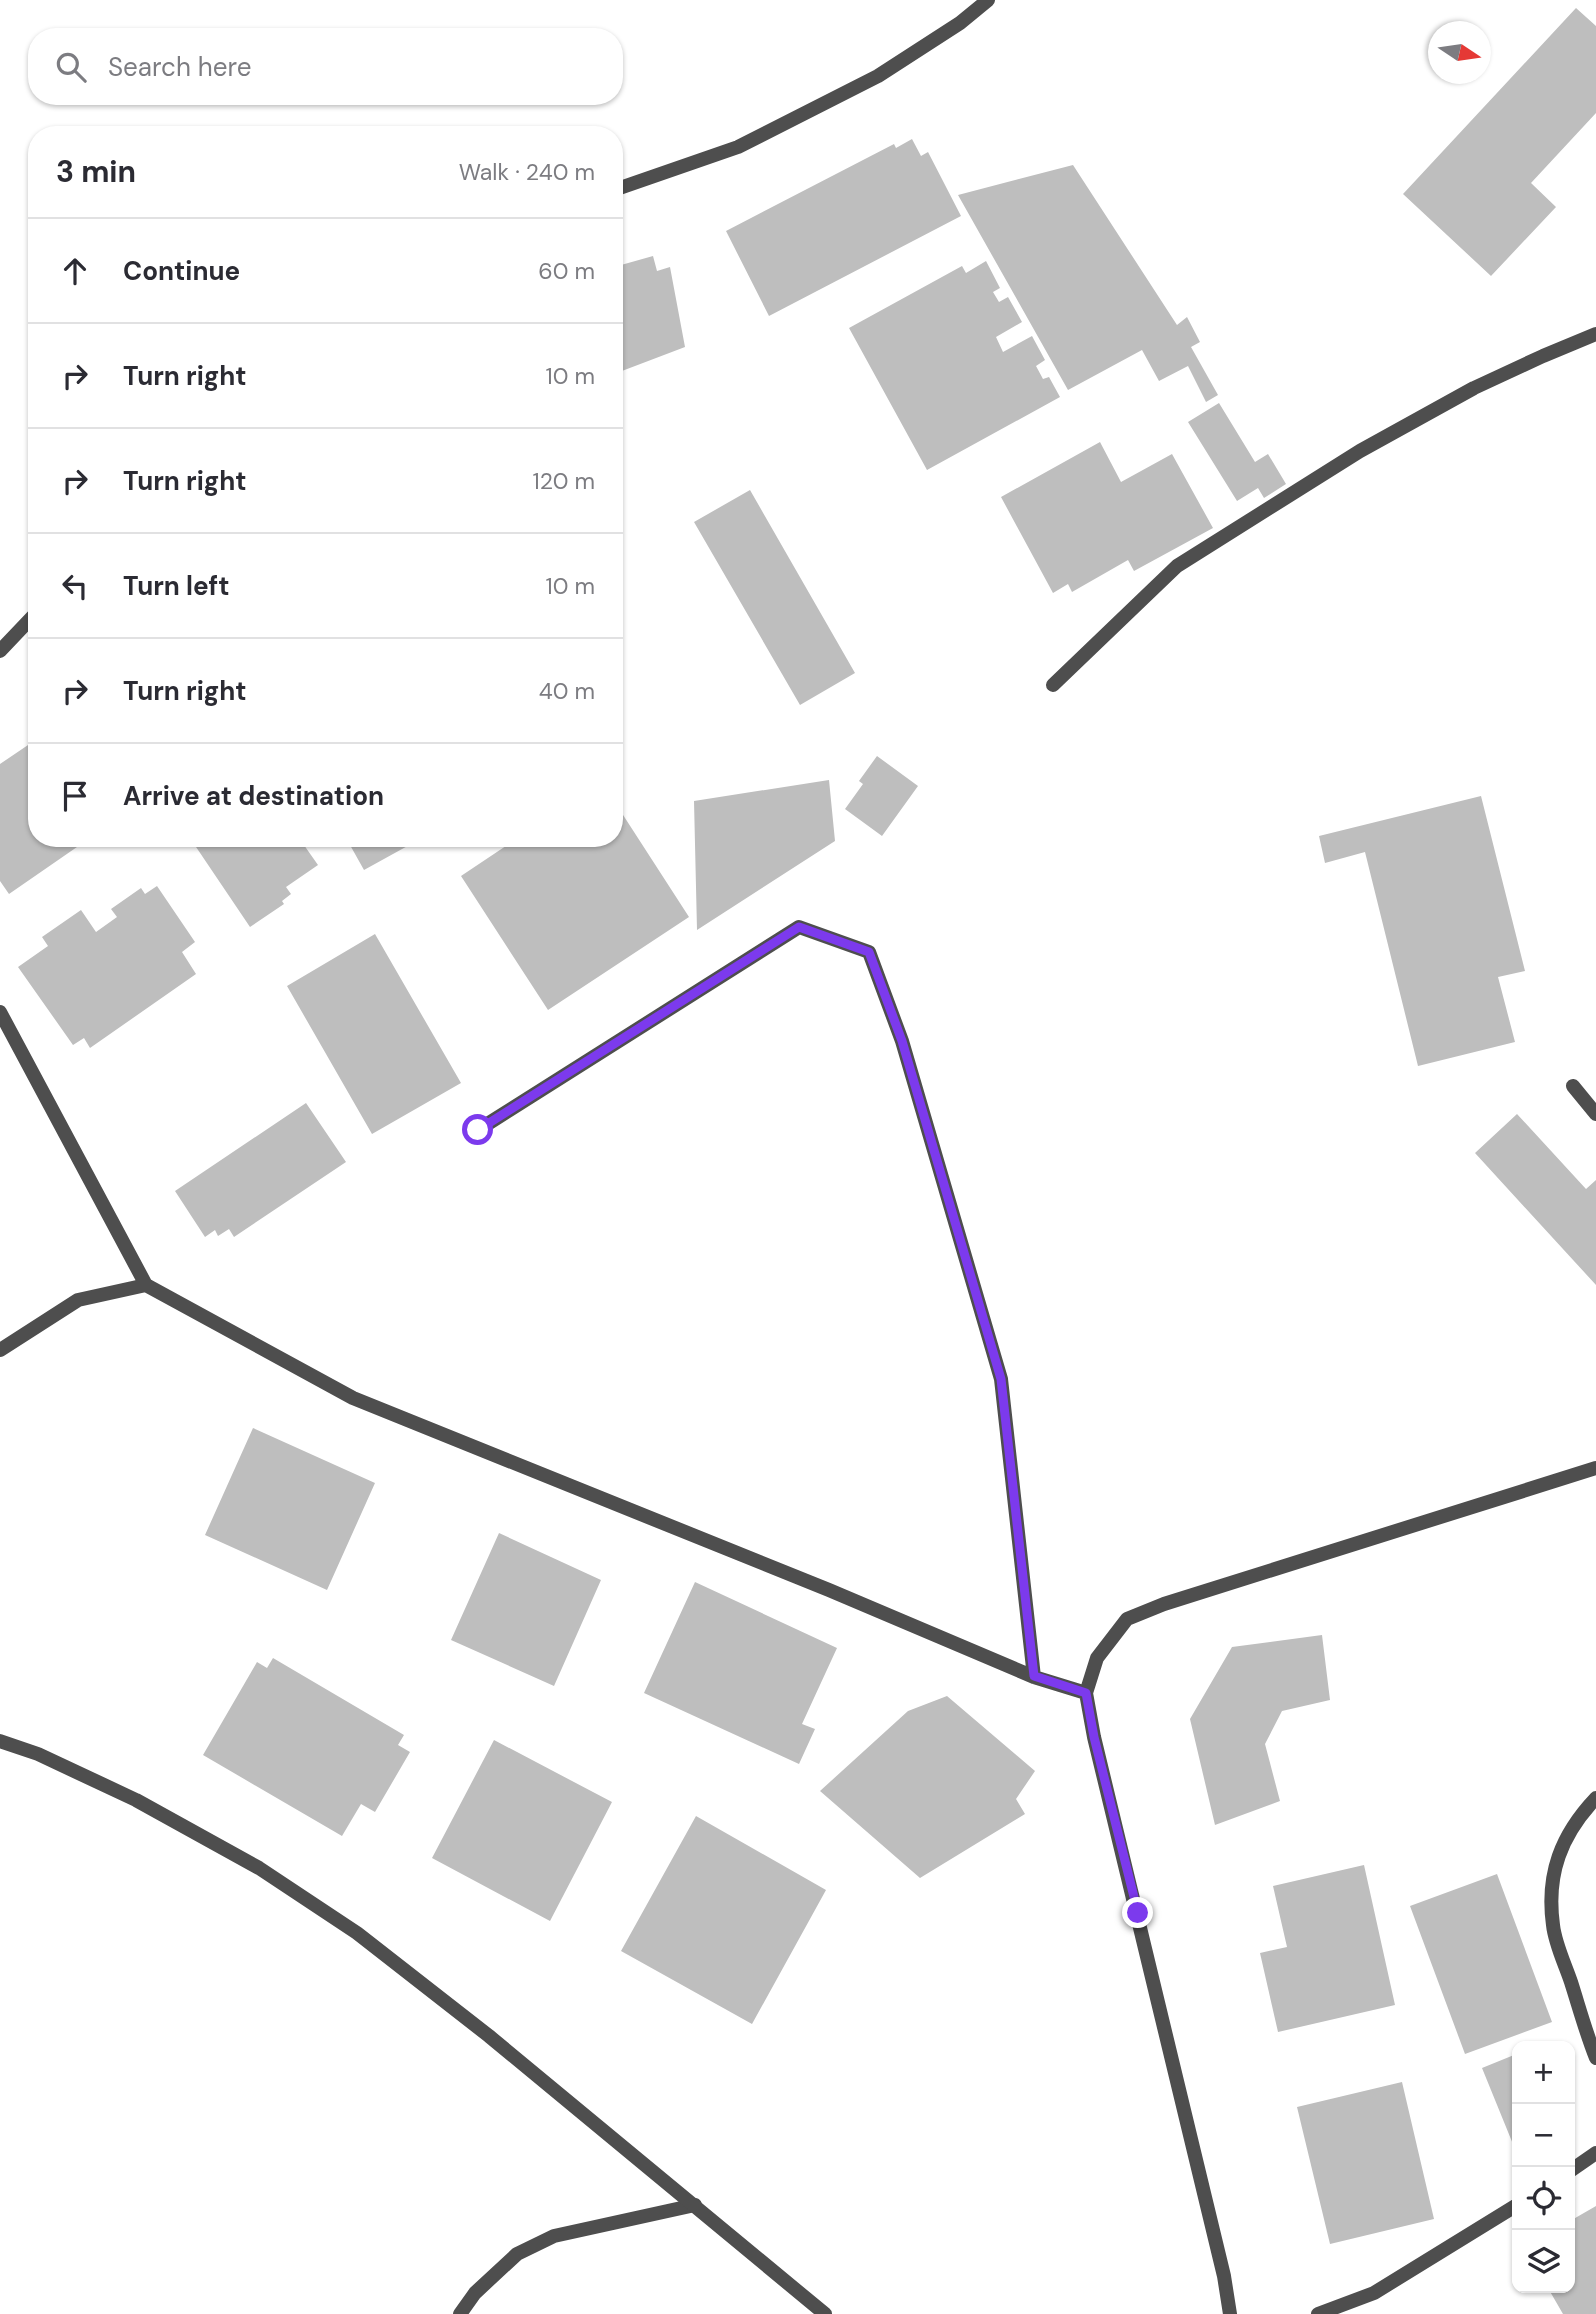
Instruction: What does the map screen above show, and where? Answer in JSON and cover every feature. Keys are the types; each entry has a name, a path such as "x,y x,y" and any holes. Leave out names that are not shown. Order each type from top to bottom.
{"street":[{"path":"623,187 738,147 878,76 960,23 988,0"},
{"path":"1053,685 1177,566 1360,451 1474,388 1596,334"},
{"path":"0,651 28,621"},
{"path":"478,1130 799,927 869,952 902,1041 1001,1379 1034,1676"},
{"path":"0,1012 146,1285 352,1398 818,1585 1034,1676 1086,1693"},
{"path":"1573,1086 1596,1114"},
{"path":"0,1350 78,1300 146,1285"},
{"path":"1230,2314 1224,2276 1094,1737 1086,1693 1097,1658 1127,1619 1164,1604 1596,1468"},
{"path":"0,1741 38,1754 136,1800 259,1868 358,1933 489,2036 825,2314"},
{"path":"1596,1798 1571,1828 1562,1847 1551,1896 1553,1928 1596,2058"},
{"path":"1575,2168 1596,2153"},
{"path":"460,2314 475,2293 517,2254 554,2236 695,2205"},
{"path":"1318,2314 1374,2293 1512,2208"}],"building":[{"path":"1576,8 1596,26 1596,113 1531,183 1556,207 1491,276 1403,194"},
{"path":"912,139 921,156 928,152 961,216 769,316 726,231 894,144 896,148"},
{"path":"1073,165 1177,325 1187,317 1200,342 1191,347 1218,395 1206,402 1188,366 1159,381 1142,350 1068,390 958,195"},
{"path":"653,256 657,271 670,267 685,347 623,371 623,264"},
{"path":"986,261 1000,288 993,292 999,302 1008,297 1022,322 996,337 1003,352 1032,336 1045,360 1036,366 1043,379 1049,377 1060,397 927,470 849,328 962,266 966,273"},
{"path":"1219,403 1255,462 1268,454 1286,484 1264,498 1258,488 1237,501 1188,422"},
{"path":"1100,442 1121,482 1172,454 1213,528 1134,571 1128,560 1072,592 1068,584 1053,593 1001,497"},
{"path":"750,490 855,673 800,705 694,522"},
{"path":"28,745 28,847 77,847 9,894 0,881 0,764"},
{"path":"877,756 918,786 882,836 845,809 863,784 859,781"},
{"path":"829,780 835,841 697,930 694,801"},
{"path":"1481,796 1525,971 1498,977 1515,1042 1418,1066 1365,852 1325,863 1319,836"},
{"path":"623,815 689,917 548,1010 461,876 504,847 623,847"},
{"path":"196,847 305,847 318,865 286,887 291,894 282,901 284,904 250,927"},
{"path":"351,847 406,847 364,870"},
{"path":"157,886 195,942 182,952 196,974 90,1048 84,1038 73,1045 18,967 48,946 42,937 81,910 96,932 117,917 111,909 141,888 145,894"},
{"path":"375,934 461,1083 372,1134 287,986"},
{"path":"306,1103 346,1162 234,1237 229,1229 218,1236 215,1230 205,1237 175,1191"},
{"path":"1517,1114 1586,1189 1596,1180 1596,1285 1475,1153"},
{"path":"253,1428 375,1483 327,1590 205,1535"},
{"path":"499,1533 601,1580 554,1686 451,1640"},
{"path":"695,1582 837,1648 802,1724 815,1729 799,1764 644,1693"},
{"path":"1322,1635 1330,1700 1282,1711 1265,1744 1280,1801 1215,1825 1190,1719 1232,1647"},
{"path":"273,1658 404,1735 398,1745 410,1752 375,1812 361,1804 342,1836 203,1755 257,1662 267,1668"},
{"path":"947,1696 1035,1771 1016,1799 1025,1814 920,1878 820,1791 908,1711"},
{"path":"494,1740 612,1802 550,1921 432,1858"},
{"path":"696,1816 826,1890 752,2024 621,1951"},
{"path":"1364,1865 1395,2005 1278,2032 1260,1953 1287,1947 1273,1886"},
{"path":"1497,1874 1552,2022 1465,2054 1410,1906"},
{"path":"1512,2056 1512,2142 1482,2068"},
{"path":"1402,2082 1434,2219 1330,2244 1297,2107"},
{"path":"1596,2206 1596,2314 1563,2314 1551,2293 1575,2293 1575,2218"}],"route":[{"path":"478,1130 799,927 869,952 902,1041 1001,1379 1034,1676 1086,1693 1094,1737 1138,1913"}]}
